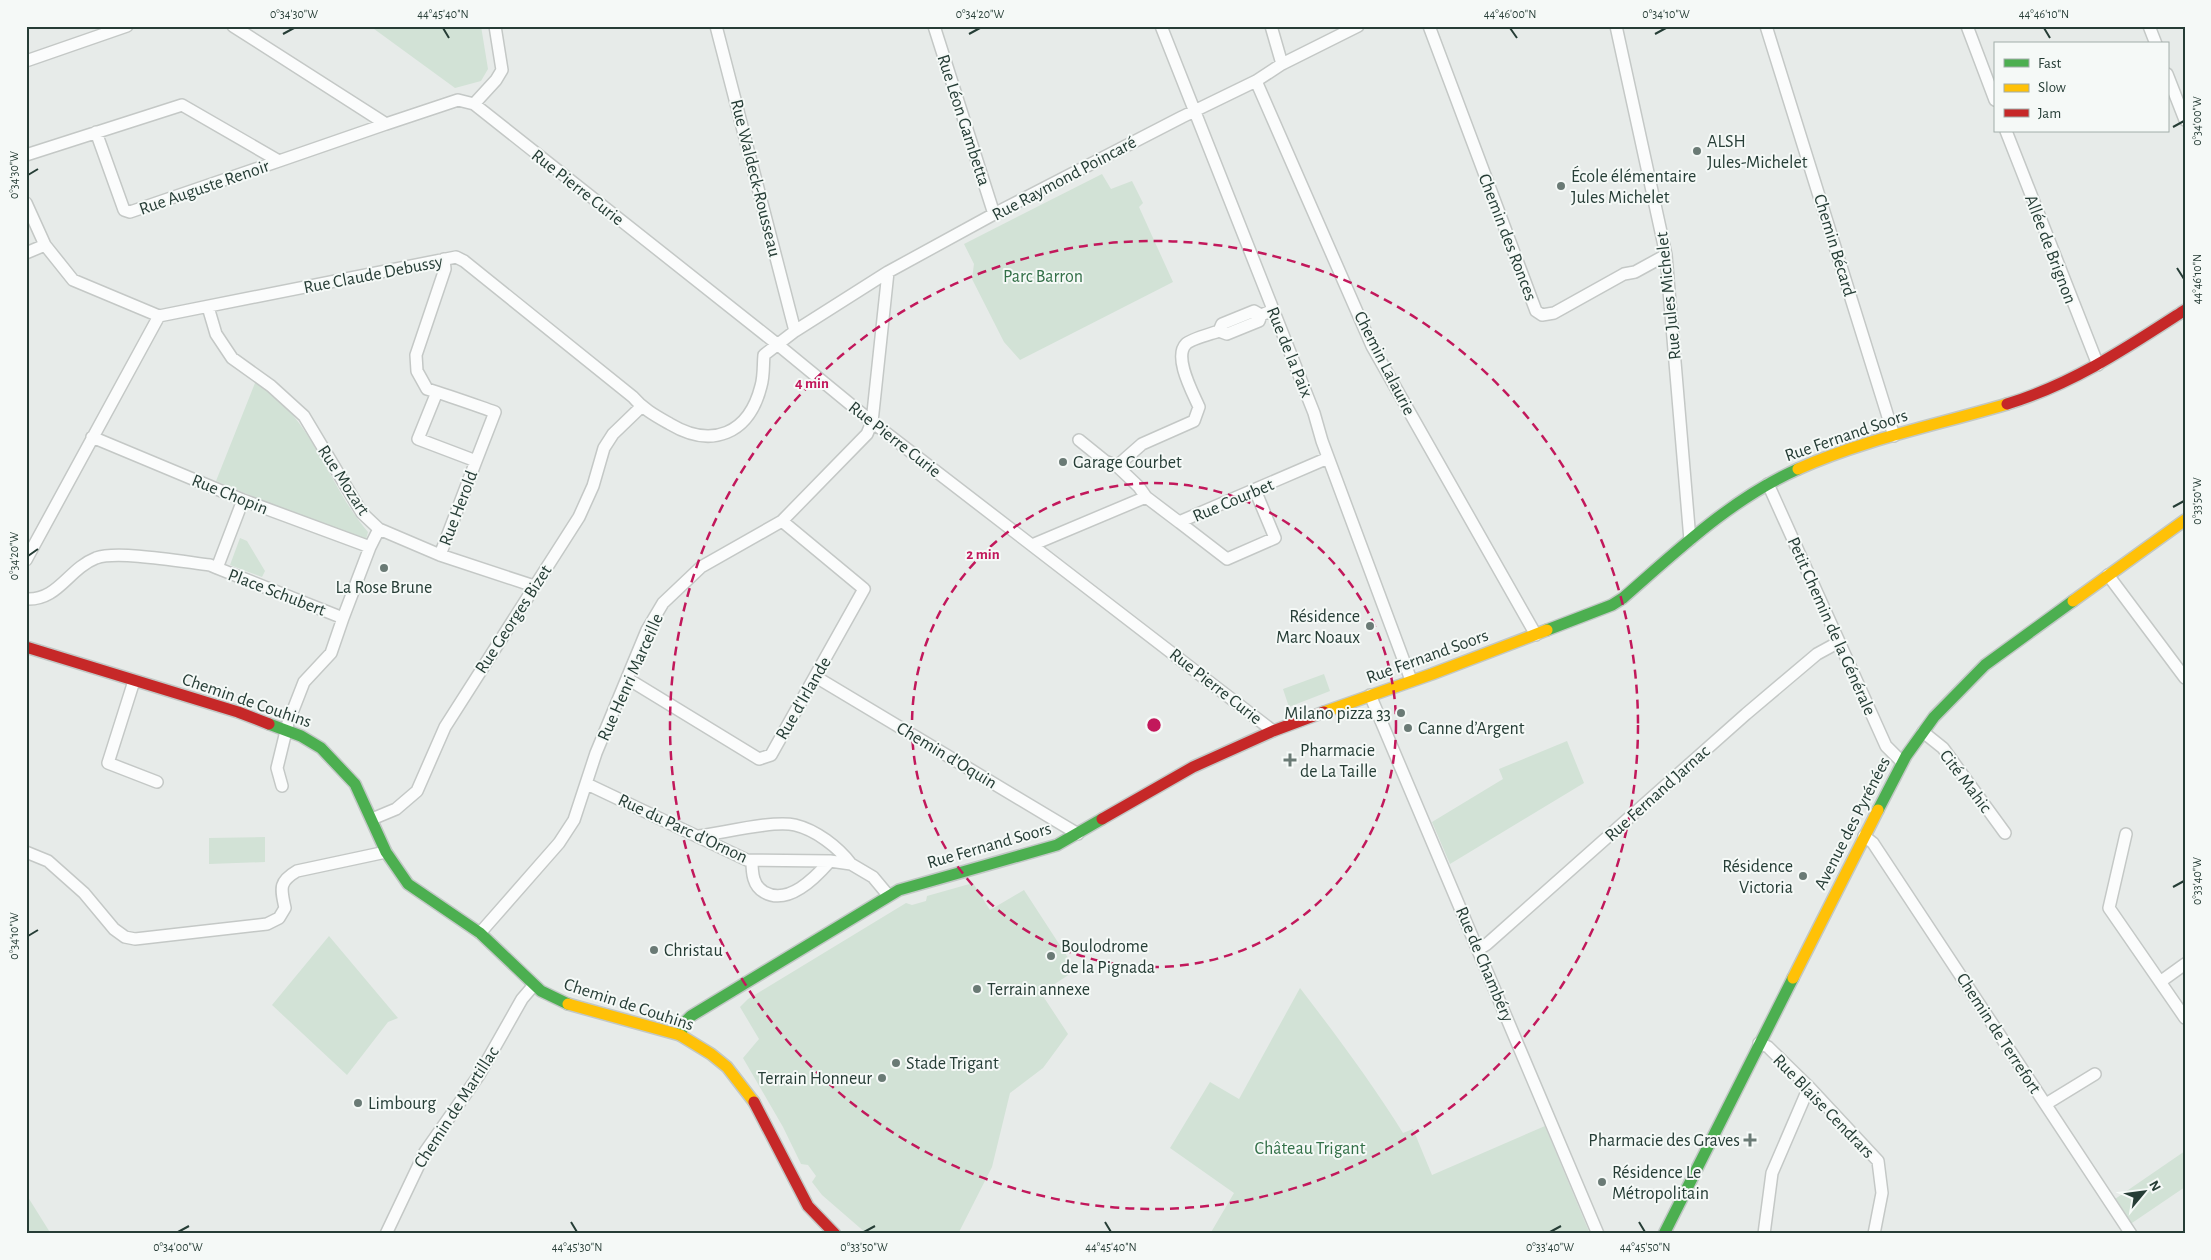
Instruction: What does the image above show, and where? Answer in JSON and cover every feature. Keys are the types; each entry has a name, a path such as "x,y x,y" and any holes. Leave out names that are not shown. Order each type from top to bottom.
{"street":[{"path":"26,61 127,26"},
{"path":"233,26 386,124"},
{"path":"474,104 496,80 502,70 495,26"},
{"name":"Rue Waldeck-Rousseau","path":"716,26 795,331"},
{"name":"Rue Léon Gambetta","path":"934,26 994,214"},
{"name":"Rue de la Paix","path":"1161,26 1314,413 1328,458 1411,680"},
{"path":"1271,26 1282,64"},
{"name":"Rue Raymond Poincaré","path":"777,344 888,272 994,214 1256,81 1282,64 1358,26"},
{"name":"Chemin des Ronces","path":"1429,26 1536,311 1542,315 1554,313 1624,274 1635,272 1666,256"},
{"name":"Rue Jules Michelet","path":"1616,26 1666,256 1690,540"},
{"name":"Chemin Bécard","path":"1766,26 1894,436"},
{"path":"1967,26 1994,97"},
{"path":"2149,26 2155,42"},
{"path":"2168,77 2185,120"},
{"name":"Chemin Lalaurie","path":"1256,81 1372,346 1536,635"},
{"name":"Rue Auguste Renoir","path":"96,132 124,210 130,212 458,100"},
{"name":"Rue Pierre Curie","path":"458,100 474,104 777,344 872,422 1273,731"},
{"name":"Rue Auguste Renoir","path":"26,155 182,105 279,161"},
{"name":"Allée de Brignon","path":"2006,132 2098,365"},
{"path":"26,203 45,245 73,280 159,316 26,560"},
{"path":"26,253 45,245"},
{"name":"Rue Claude Debussy","path":"159,316 456,257 464,261 633,397 641,407 679,430 696,436 714,437 731,430 744,421 755,404 762,385 764,355 777,344"},
{"path":"444,259 445,269 416,355 417,371 427,389 437,392 418,438 476,461"},
{"path":"872,422 888,272"},
{"name":"Rue Mozart","path":"208,307 216,334 232,358 272,386 304,416 362,513 379,529 440,556 534,586"},
{"path":"1117,466 1142,444 1194,421 1199,406 1182,365 1181,352 1186,344 1219,331 1228,334 1259,321 1261,315 1273,310"},
{"name":"Rue Fernand Soors","path":"680,1035 686,1021 691,1016 888,895 920,882 1050,848 1078,834 1181,773 1273,731 1536,635 1618,601 1727,510 1768,484 1820,459 2043,392 2098,365 2185,310"},
{"name":"Rue Herold","path":"437,392 495,412 440,556"},
{"name":"Rue Georges Bizet","path":"372,819 396,809 417,791 445,728 579,517 608,440 641,407"},
{"name":"Rue Henri Marceille","path":"480,933 574,820 596,753 647,630 663,604 680,585 701,567 782,522 867,434 872,422"},
{"name":"Rue Chopin","path":"92,437 243,500 370,547"},
{"name":"Rue Courbet","path":"1079,440 1104,461 1117,466 1140,487 1146,496 1179,522 1328,458"},
{"name":"Petit Chemin de la Générale","path":"1768,484 1886,746 1902,762"},
{"path":"1179,522 1227,560 1275,538 1255,490"},
{"path":"1032,545 1146,496"},
{"name":"Place Schubert","path":"243,500 217,568 343,618 370,547 379,529"},
{"name":"Avenue des Pyrénées","path":"1664,1234 1902,762 1923,732 1955,694 1985,665 2185,520"},
{"name":"Rue d'Irlande","path":"628,679 759,759 771,755 864,588 782,522"},
{"path":"26,599 38,600 51,593 80,566 98,557 116,555 210,565 217,568"},
{"path":"2108,576 2185,678"},
{"path":"282,786 277,768 288,723 304,682 331,653 343,618"},
{"name":"Rue Fernand Jarnac","path":"1479,949 1558,882 1746,714 1817,654 1839,642"},
{"name":"Chemin de Couhins","path":"26,647 238,712 316,743 334,759 356,784 386,852 397,870 413,888 480,933 534,985 548,996 565,1003 680,1035 711,1054 740,1082 752,1099 805,1201 812,1212 832,1232"},
{"name":"Chemin d'Oquin","path":"816,677 1078,834"},
{"path":"134,681 108,763 157,782"},
{"name":"Rue de Chambéry","path":"1370,695 1598,1234"},
{"name":"Cité Mahic","path":"1923,732 1942,748 2005,833"},
{"name":"Rue du Parc d'Ornon","path":"587,784 752,861 830,861 851,864 873,877 888,895"},
{"path":"699,836 772,825 793,825 810,830 827,841 844,855 851,864"},
{"path":"2126,834 2109,908 2185,1018"},
{"name":"Chemin de Terrefort","path":"1864,836 1873,842 2131,1234"},
{"path":"26,852 48,861 84,893 114,929 125,937 135,939 267,924 279,918 285,908 281,887 286,877 297,871 386,852"},
{"path":"752,861 753,876 758,886 766,894 777,897 792,893 822,870 830,861"},
{"path":"2160,982 2185,964"},
{"name":"Chemin de Martillac","path":"386,1234 425,1152 474,1082 522,999 534,985"},
{"name":"Rue Blaise Cendrars","path":"1759,1043 1768,1047 1809,1087 1878,1161 1882,1193 1874,1234"},
{"path":"2046,1104 2094,1074"},
{"path":"1764,1234 1772,1173 1809,1087"}],"green space":[{"path":"370,26 481,26 488,69 481,81 455,88"},
{"name":"Parc Barron","path":"1102,174 1111,189 1132,181 1143,203 1139,207 1173,282 1020,360 1004,342 972,279 974,264 964,244"},
{"path":"255,383 275,396 305,431 341,493 368,532 365,543 216,481"},
{"path":"240,538 247,541 265,571 262,577 230,565"},
{"path":"1324,674 1330,691 1289,707 1283,689"},
{"path":"1567,741 1584,783 1450,864 1432,822 1503,779 1499,769"},
{"path":"265,837 265,862 209,864 209,838"},
{"name":"Stade Trigant","path":"973,883 990,910 1024,890 1076,970 1041,993 1068,1034 1043,1068 1010,1093 992,1167 958,1234 867,1234 822,1195 812,1182 816,1176 808,1165 801,1164 783,1127 743,1058 759,1039 740,1007 748,999 906,903 912,905 926,901 927,896"},
{"path":"329,936 398,1018 388,1022 347,1075 272,1005"},
{"name":"Château Trigant","path":"1300,988 1340,1041 1403,1133 1413,1129 1432,1175 1545,1126 1590,1234 1210,1234 1234,1193 1170,1148 1210,1082 1239,1099"},
{"path":"2185,1151 2185,1187 2129,1225 2115,1199"},
{"path":"26,1194 51,1234 26,1234"}],"traffic: fast":[{"path":"1547,630 1612,605 1623,598 1685,544 1728,510 1750,495 1798,469"},
{"path":"1878,810 1906,756 1934,717 1985,665 2073,601"},
{"path":"269,724 301,736 321,748 355,784 386,852 408,884 480,933 541,991 568,1004"},
{"path":"680,1035 686,1021 691,1016 899,890 1057,845 1102,819"},
{"path":"1664,1234 1793,978"}],"traffic: slow":[{"path":"1798,469 1849,449 2007,404"},
{"path":"2073,601 2185,520"},
{"path":"1324,712 1432,674 1547,630"},
{"path":"1793,978 1878,810"},
{"path":"568,1004 680,1035 711,1054 727,1067 754,1102"}],"traffic: jam":[{"path":"2007,404 2031,396 2077,375 2121,351 2185,310"},
{"path":"26,647 238,712 269,724"},
{"path":"1102,819 1193,767 1273,731 1324,712"},
{"path":"754,1102 808,1206 835,1234"}],"place":[{"name":"ALSH Jules-Michelet","path":"1697,151"},
{"name":"École élémentaire Jules Michelet","path":"1561,186"},
{"name":"Garage Courbet","path":"1063,462"},
{"name":"La Rose Brune","path":"384,568"},
{"name":"Résidence Marc Noaux","path":"1370,626"},
{"name":"Milano pizza 33","path":"1401,713"},
{"name":"Canne d’Argent","path":"1408,728"},
{"name":"Pharmacie de La Taille","path":"1290,760"},
{"name":"Résidence Victoria","path":"1803,876"},
{"name":"Christau","path":"654,950"},
{"name":"Boulodrome de la Pignada","path":"1051,956"},
{"name":"Terrain annexe","path":"977,989"},
{"name":"Stade Trigant","path":"896,1063"},
{"name":"Terrain Honneur","path":"882,1078"},
{"name":"Limbourg","path":"358,1103"},
{"name":"Pharmacie des Graves","path":"1750,1140"},
{"name":"Résidence Le Métropolitain","path":"1602,1182"}]}
